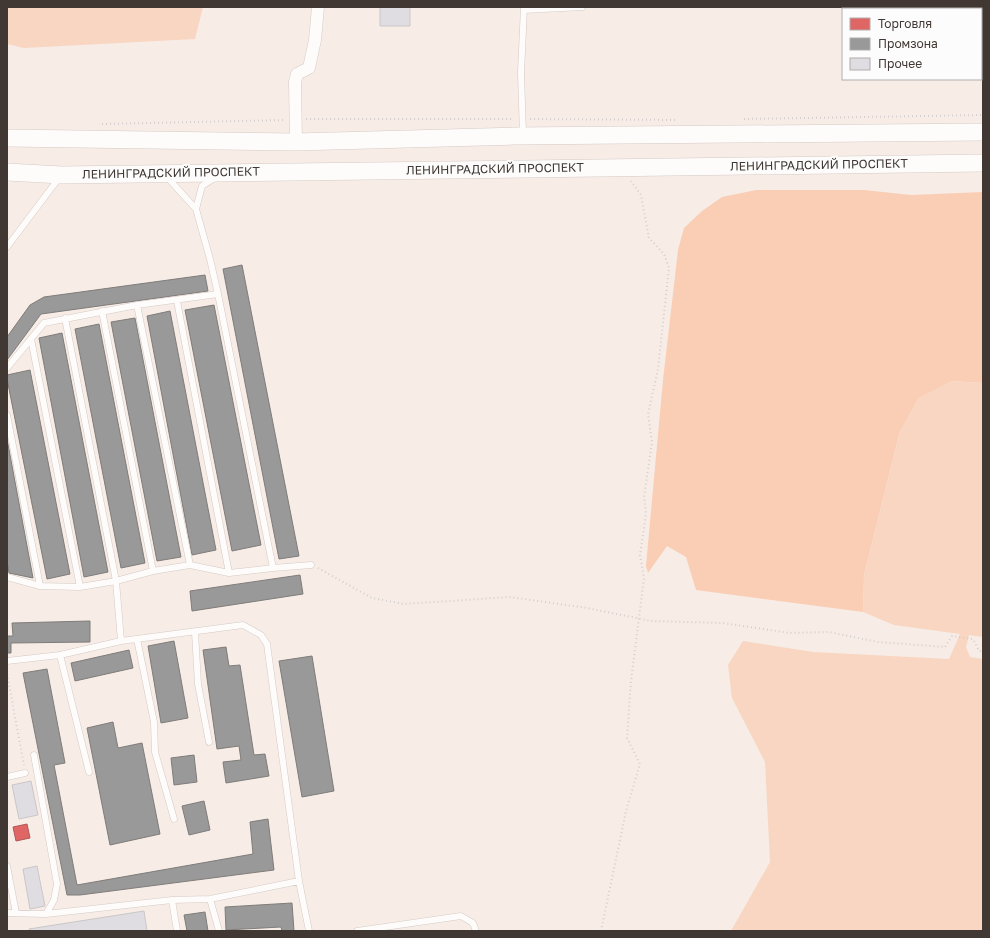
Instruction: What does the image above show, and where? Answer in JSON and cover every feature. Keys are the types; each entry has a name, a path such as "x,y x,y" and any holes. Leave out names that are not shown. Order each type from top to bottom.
{"main road":[{"path":"7,138 296,142 523,136 983,132"},
{"name":"ЛЕНИНГРАДСКИЙ ПРОСПЕКТ","path":"7,172 61,175 163,172 983,163"}],"street":[{"path":"296,142 295,82 297,74 308,68 315,40 318,7"}],"lane":[{"path":"523,136 524,119 521,73 524,8 582,7"},
{"path":"163,172 196,209 210,259 273,568"},
{"path":"196,209 202,186 225,172"},
{"path":"7,247 61,175"},
{"path":"7,368 44,323 102,311 218,294"},
{"path":"177,301 229,573"},
{"path":"138,306 190,565"},
{"path":"102,311 153,571"},
{"path":"65,318 116,581 121,641"},
{"path":"31,339 80,587"},
{"path":"7,415 40,586"},
{"path":"7,577 40,586 80,587 116,581 153,571 190,565 229,573 311,565"},
{"path":"7,661 60,655 121,641 243,625 261,635 267,644 299,881 309,931"},
{"path":"195,632 198,684 208,742"},
{"path":"137,639 154,722 156,752 174,820"},
{"path":"60,655 89,772"},
{"path":"34,755 57,884 54,900 46,914"},
{"path":"7,777 25,772"},
{"path":"7,866 16,913"},
{"path":"7,913 46,914 172,900 210,899 299,881"},
{"path":"210,899 219,931"},
{"path":"172,900 177,931"},
{"path":"357,931 461,916 473,923 476,931"}],"path":[{"path":"744,119 983,115"},
{"path":"101,124 296,120 680,120"},
{"path":"601,931 626,811 640,764 627,738 630,681 644,578 640,555 646,514 644,497 652,442 648,414 658,369 669,268 664,254 649,238 641,194 630,180"},
{"path":"311,565 372,598 404,604 510,597 587,608 651,621 723,623 790,633 829,632 878,642 945,647 952,636 973,639 979,651 983,652"},
{"path":"7,674 25,772"}],"shaded area":[{"path":"7,7 203,7 195,39 24,48 7,44"},
{"path":"756,190 864,190 911,195 983,192 983,383 951,381 900,431 864,575 863,612 696,590 686,557 667,546 648,573 646,566 663,380 678,250 684,228 702,211 722,197"},
{"path":"951,381 983,383 983,637 969,635 966,647 970,657 983,659 983,931 731,931 770,862 765,762 732,698 728,665 743,641 813,652 949,659 960,634 894,625 863,612 864,575 900,431 918,398"}],"building: Торговля":[{"path":"27,824 30,838 16,841 13,827"}],"building: Промзона":[{"path":"242,265 299,556 279,559 223,269"},
{"path":"205,275 208,291 41,314 7,360 7,337 30,305 44,297"},
{"path":"214,305 261,545 232,551 185,310"},
{"path":"170,311 216,550 192,555 147,316"},
{"path":"135,318 181,557 157,561 111,322"},
{"path":"99,324 145,563 121,568 75,329"},
{"path":"62,333 108,572 84,577 39,338"},
{"path":"30,370 70,574 47,579 7,379 7,375"},
{"path":"7,439 33,578 9,573 7,561"},
{"path":"300,575 303,594 192,611 190,591"},
{"path":"90,621 90,642 11,643 11,653 7,653 7,636 13,636 12,623"},
{"path":"174,641 188,718 161,723 148,646"},
{"path":"226,647 229,666 240,665 254,755 265,754 269,776 226,783 223,762 241,760 239,746 217,749 203,650"},
{"path":"129,650 133,668 75,681 71,663"},
{"path":"312,656 334,791 302,797 279,661"},
{"path":"47,669 65,763 54,765 77,885 253,854 250,822 268,819 274,870 80,895 67,895 23,673"},
{"path":"113,722 118,748 142,743 160,834 110,845 87,728"},
{"path":"194,755 197,782 174,785 171,758"},
{"path":"204,801 210,830 189,835 182,806"},
{"path":"292,903 294,931 282,931 281,927 226,930 225,907"},
{"path":"205,912 208,931 187,931 184,915"}],"building: Прочее":[{"path":"380,7 410,7 410,26 380,26"},
{"path":"31,781 38,815 19,819 12,785"},
{"path":"37,866 45,906 30,909 23,869"},
{"path":"144,911 147,931 29,931 29,929"}]}
